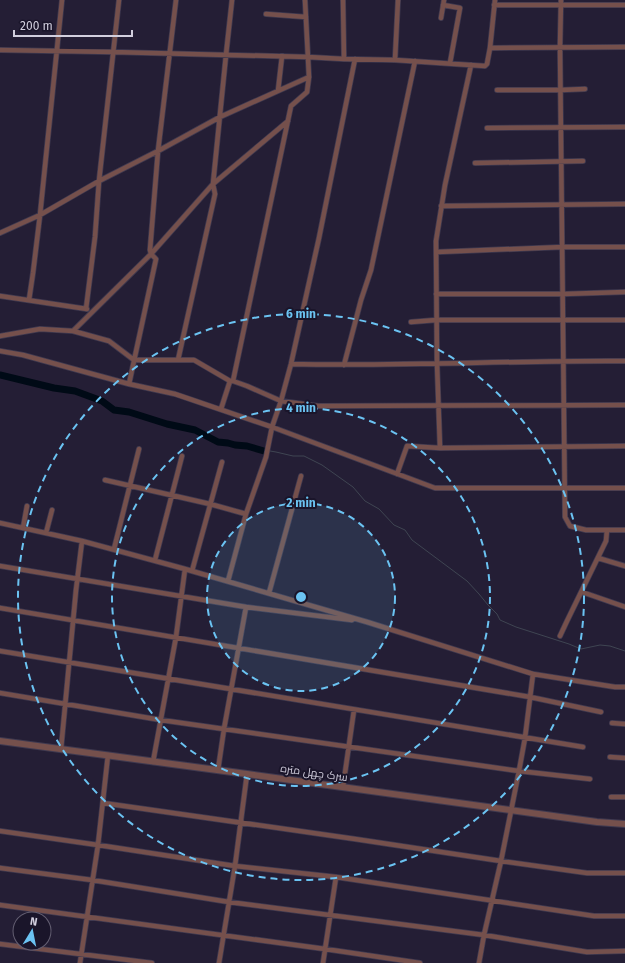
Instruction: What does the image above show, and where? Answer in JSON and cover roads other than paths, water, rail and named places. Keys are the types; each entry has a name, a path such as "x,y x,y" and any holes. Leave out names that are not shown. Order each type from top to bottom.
{"street":[{"path":"29,300 40,215 62,0"},
{"path":"86,309 95,237 112,52 119,0"},
{"path":"150,254 158,151 176,0"},
{"path":"178,360 214,194 213,184 232,0"},
{"path":"221,409 232,381 291,106 307,92 309,77 304,0"},
{"path":"343,0 344,59"},
{"path":"395,60 398,0"},
{"path":"0,50 282,56 487,65 494,3 561,2 625,5"},
{"path":"561,2 560,47 566,489 565,517 570,526 586,530 625,530"},
{"path":"441,18 444,3 460,8 450,63"},
{"path":"266,14 306,17"},
{"path":"490,48 625,47"},
{"path":"278,91 282,56"},
{"path":"228,581 246,514 266,456 272,427 291,364 319,238 355,59"},
{"path":"344,365 361,300 371,270 415,61"},
{"path":"440,448 436,320 436,241 441,206 471,65"},
{"path":"0,233 40,215 99,181 220,117 309,77"},
{"path":"497,90 585,89"},
{"path":"73,331 150,254 213,184 288,121"},
{"path":"488,128 625,127"},
{"path":"475,163 583,161"},
{"path":"441,206 625,204"},
{"path":"437,252 562,247 625,247"},
{"path":"130,384 156,259 150,254"},
{"path":"436,294 563,294 625,292"},
{"path":"0,296 93,310"},
{"path":"411,322 436,320 625,320"},
{"path":"0,336 40,329 73,331 108,341 134,360 194,360 232,381 281,401 318,406 625,405"},
{"path":"0,351 23,355 130,384 175,394 272,427 435,488 625,488"},
{"path":"291,364 344,365 625,361"},
{"path":"396,474 406,446 440,448 625,446"},
{"path":"114,549 139,449"},
{"path":"155,560 182,456"},
{"path":"192,571 222,462"},
{"path":"269,593 301,476"},
{"path":"105,480 210,504 246,514"},
{"path":"23,528 27,506"},
{"path":"46,533 52,510"},
{"path":"0,523 82,540 155,560 367,622 533,674 615,687 625,687"},
{"path":"560,636 606,541 607,530"},
{"path":"60,749 82,540"},
{"path":"598,558 625,566"},
{"path":"0,566 246,607 367,622"},
{"path":"153,762 176,637 185,569"},
{"path":"582,592 625,607"},
{"path":"218,770 246,607"},
{"path":"0,608 530,697 601,712"},
{"path":"0,650 583,747"},
{"path":"479,963 519,771 525,738 533,674"},
{"path":"0,693 161,720 519,771 590,779"},
{"path":"343,787 354,710"},
{"path":"612,723 625,724"},
{"name":"سرک چهل متره","path":"0,741 597,822 625,824"},
{"path":"80,963 98,845 108,756"},
{"path":"610,757 625,758"},
{"path":"220,963 247,774"},
{"path":"611,797 625,797"},
{"path":"103,803 363,840 501,862 587,873 625,873"},
{"path":"0,831 235,866 336,877 594,916 625,916"},
{"path":"0,868 92,880 229,902 484,935 587,952 625,951"},
{"path":"323,963 336,877"},
{"path":"0,905 420,963"},
{"path":"0,944 152,963"}],"waterway":[{"path":"0,375 54,388 75,391 102,401 114,410 129,412 167,424 195,430 218,442 247,446 264,451"},
{"path":"270,451 293,456 304,456 322,465 353,487 365,501 379,509 394,525 405,530 412,540 467,581 497,614 500,620 581,649 600,645 610,646 625,651"}]}
